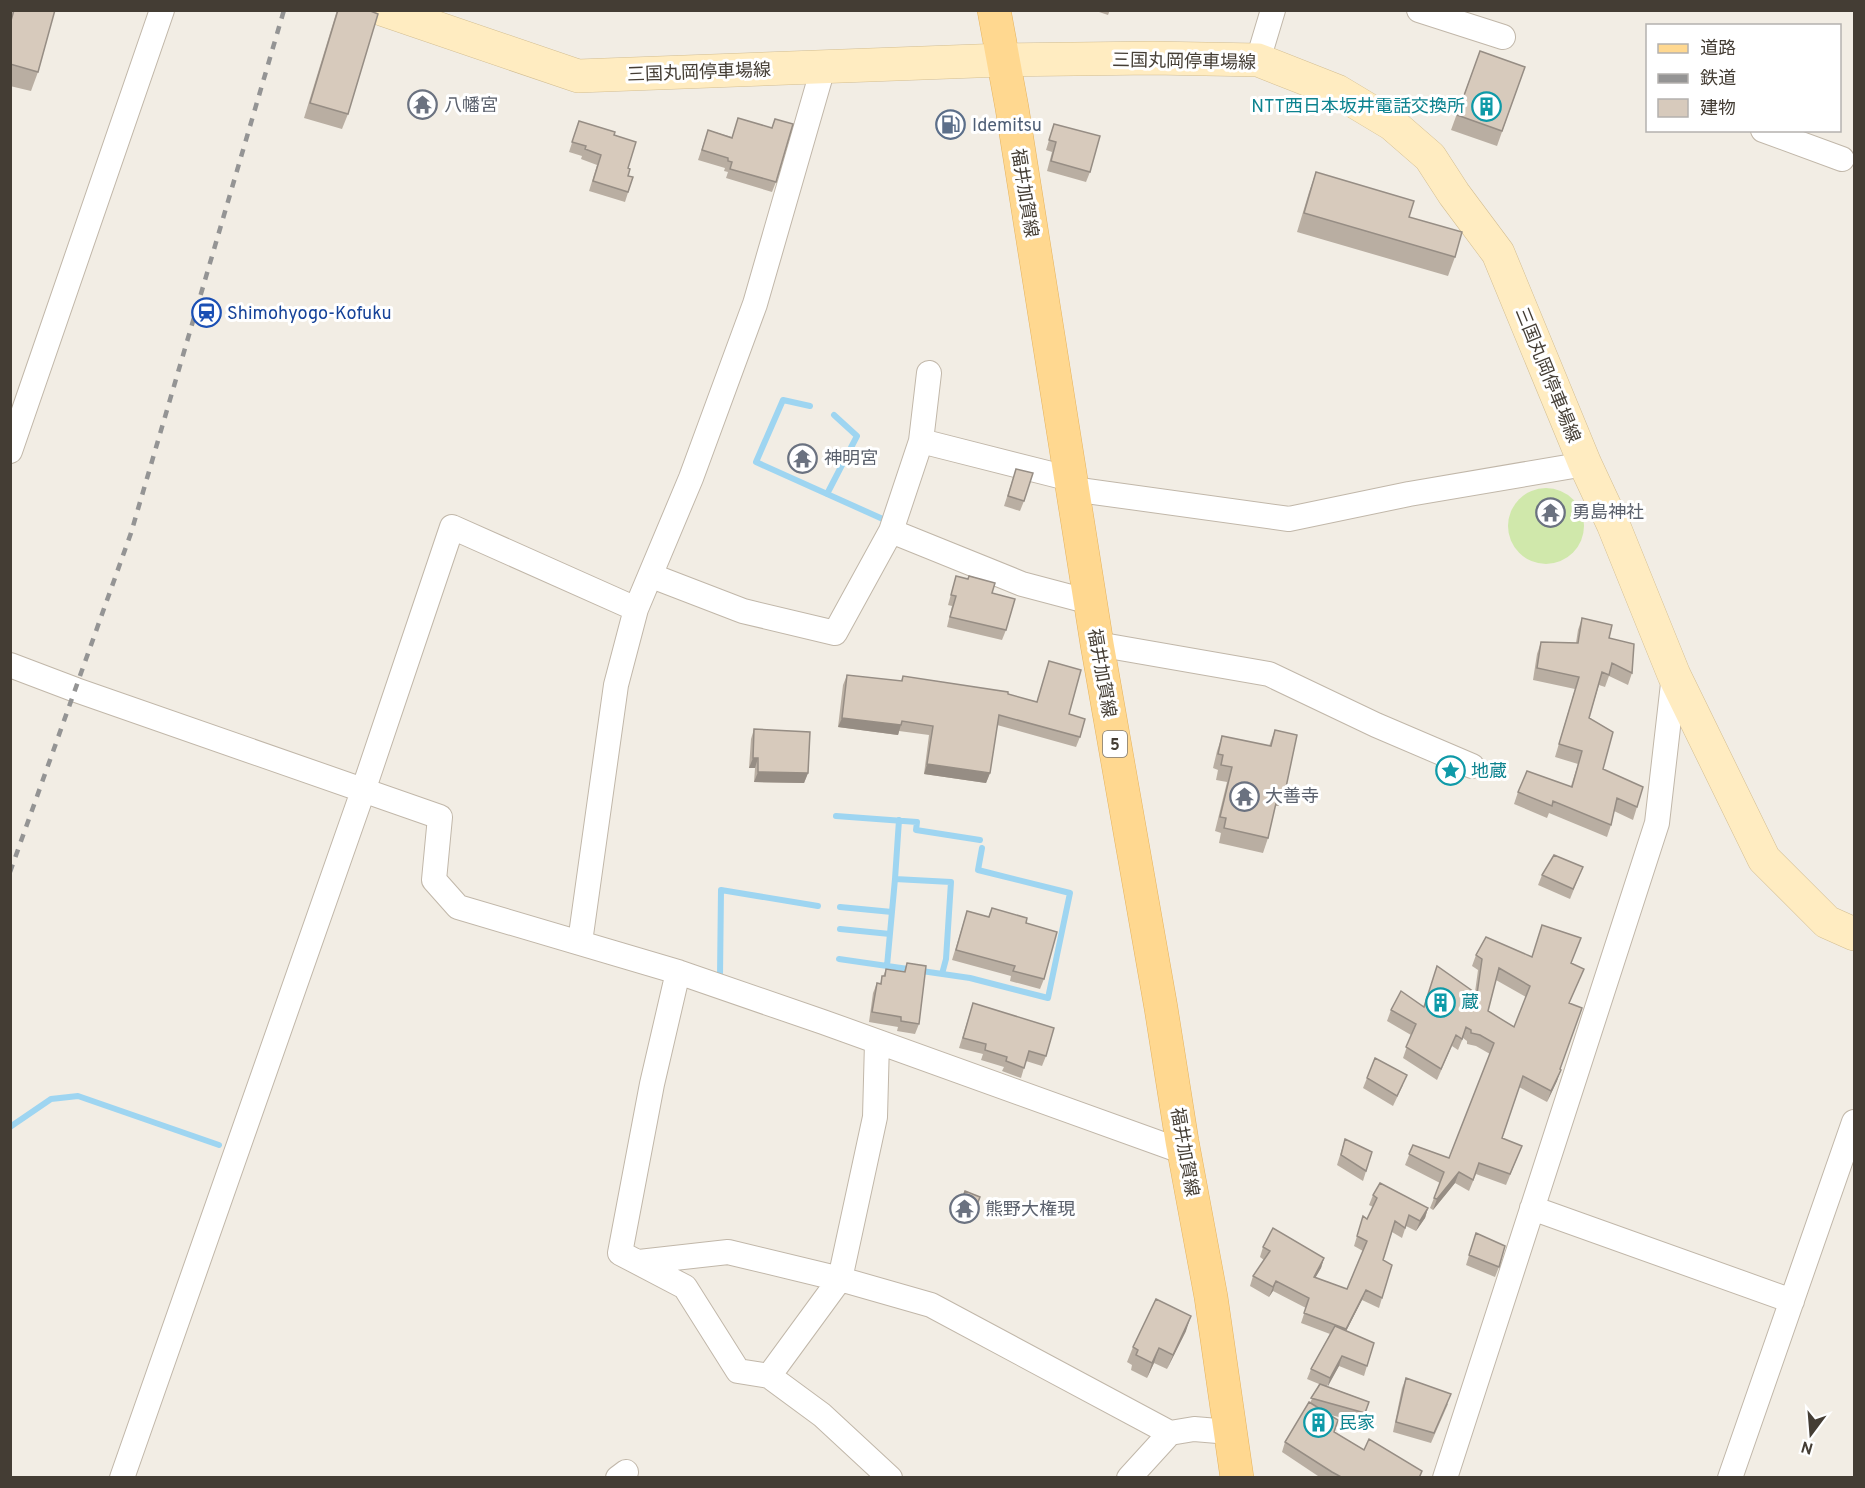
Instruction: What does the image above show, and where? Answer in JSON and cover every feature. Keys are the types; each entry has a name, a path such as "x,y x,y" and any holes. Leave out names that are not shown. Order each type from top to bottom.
{"main road":[{"name":"三国丸岡停車場線","path":"384,10 578,76 1003,60 1153,58 1258,60 1337,91 1392,124 1430,157 1454,194 1498,253 1585,464 1613,524 1674,675 1764,859 1827,922 1854,934"},
{"name":"福井加賀線","path":"994,10 1097,644 1211,1297 1237,1478"}],"street":[{"path":"10,451 162,10"},
{"path":"1258,60 1273,10"},
{"path":"1419,10 1503,37"},
{"path":"580,942 616,685 636,609 652,576 691,478 755,304 823,68"},
{"path":"1768,132 1842,159"},
{"path":"652,576 744,612 835,633 891,531 921,441 929,373"},
{"path":"921,441 1071,484 1289,519 1409,494 1585,464"},
{"path":"122,1478 363,790 452,527 636,609"},
{"path":"891,531 1022,584 1090,602"},
{"path":"1097,644 1269,674 1376,725 1472,766"},
{"path":"10,665 440,817 434,880 458,907 678,972 1184,1152"},
{"path":"1444,1478 1657,824 1674,675"},
{"path":"678,972 652,1084 620,1253 685,1287 738,1371 769,1376 822,1415 890,1478"},
{"path":"769,1376 840,1279 874,1118 877,1042"},
{"path":"1730,1478 1854,1122"},
{"path":"1532,1208 1792,1301"},
{"path":"639,1262 728,1252 840,1279 932,1305 1170,1433 1194,1429 1230,1432"},
{"path":"1129,1478 1170,1433"}],"green space":[{"path":"1546,488 1561,491 1573,499 1581,511 1584,526 1581,541 1573,553 1561,561 1546,564 1531,561 1519,553 1511,541 1508,526 1511,511 1519,499 1531,491"}],"building":[{"path":"14,10 55,10 38,72 10,64 10,24"},
{"path":"338,10 368,10 378,14 348,114 310,103"},
{"name":"NTT西日本坂井電話交換所","path":"1480,51 1525,67 1502,131 1457,115"},
{"path":"738,118 772,128 775,119 793,124 776,182 730,169 732,162 728,161 728,158 702,150 708,130 732,138"},
{"path":"579,121 615,132 614,135 636,142 628,168 630,169 628,176 633,177 628,192 593,181 601,155 585,149 586,146 572,142"},
{"path":"1054,124 1100,136 1090,172 1051,161 1056,142 1049,140"},
{"path":"1316,172 1414,201 1409,217 1462,232 1455,257 1304,213"},
{"path":"1016,469 1033,473 1024,501 1008,496"},
{"path":"956,576 968,579 969,576 995,583 992,593 1015,599 1006,630 950,617 956,596 951,595"},
{"path":"1582,618 1612,625 1609,638 1634,644 1632,673 1612,663 1609,675 1602,672 1589,718 1613,732 1603,769 1643,787 1637,807 1617,798 1611,825 1553,801 1552,806 1518,792 1527,771 1572,787 1582,751 1559,744 1579,677 1537,668 1541,642 1578,643"},
{"path":"1049,661 1081,670 1069,714 1085,719 1080,737 999,715 990,773 927,764 933,726 902,721 901,725 842,718 847,675 902,681 903,676 1008,692 1008,694 1037,702"},
{"path":"754,729 810,732 808,773 758,772 758,758 753,758"},
{"path":"1275,730 1297,735 1285,792 1279,790 1268,838 1224,828 1226,818 1220,817 1232,767 1221,765 1223,755 1218,754 1222,736 1271,746"},
{"path":"1554,855 1583,867 1573,889 1542,875"},
{"path":"992,908 1027,918 1026,923 1057,932 1044,979 1013,971 1015,966 956,950 967,911 989,917"},
{"path":"1542,925 1581,938 1571,963 1584,969 1569,1003 1582,1008 1561,1070 1551,1091 1523,1076 1502,1138 1522,1146 1510,1174 1479,1163 1473,1180 1459,1172 1437,1199 1434,1198 1444,1172 1409,1154 1413,1145 1449,1158 1494,1043 1471,1033 1471,1030 1466,1027 1462,1039 1456,1035 1441,1069 1406,1047 1416,1024 1391,1010 1401,991 1424,1007 1437,966 1477,994 1482,959 1476,955 1486,937 1532,957","holes":["1499,968 1530,986 1514,1027 1488,1011"]},
{"path":"907,963 926,966 919,1024 901,1021 901,1017 872,1012 877,983 881,984 886,969 905,972"},
{"path":"973,1003 1054,1028 1046,1056 1029,1051 1024,1068 1006,1061 1007,1057 985,1050 986,1044 963,1038"},
{"path":"1375,1058 1407,1075 1397,1096 1367,1078"},
{"path":"1345,1139 1372,1152 1366,1171 1341,1155"},
{"path":"1380,1183 1428,1208 1420,1221 1409,1215 1405,1228 1395,1221 1383,1260 1392,1265 1382,1298 1366,1290 1346,1329 1304,1313 1309,1298 1276,1281 1273,1287 1253,1276 1270,1251 1263,1247 1273,1228 1324,1258 1314,1277 1347,1289 1367,1241 1357,1236 1363,1216 1367,1219 1377,1198 1373,1195"},
{"path":"965,1191 980,1197 972,1217 958,1212"},
{"path":"1476,1233 1505,1246 1499,1267 1469,1255"},
{"path":"1156,1299 1191,1316 1173,1355 1159,1348 1152,1363 1136,1355 1138,1350 1133,1347"},
{"name":"民家","path":"1335,1326 1374,1343 1367,1366 1342,1356 1330,1378 1311,1369"},
{"name":"民家","path":"1406,1378 1451,1394 1434,1433 1396,1422"},
{"path":"1320,1384 1369,1402 1365,1413 1311,1398"},
{"path":"1309,1402 1338,1420 1334,1432 1364,1450 1369,1439 1422,1471 1419,1478 1343,1478 1285,1442"}],"waterway":[{"path":"810,406 783,400 756,462 885,520 885,523"},
{"path":"827,494 857,436 834,415"},
{"path":"836,816 917,822 916,830 980,840"},
{"path":"895,879 899,820"},
{"path":"839,959 970,978 1048,998 1070,893 978,870 982,848"},
{"path":"887,966 895,879 951,882 946,959 942,974"},
{"path":"720,976 721,890 818,906"},
{"path":"840,907 892,912"},
{"path":"840,929 890,934"},
{"path":"10,1127 51,1099 78,1096 219,1145"}],"railway":[{"path":"10,872 131,533 284,10"}],"place":[{"name":"八幡宮","path":"423,105"},
{"name":"NTT西日本坂井電話交換所","path":"1486,106"},
{"name":"Idemitsu","path":"951,125"},
{"name":"Shimohyogo-Kofuku","path":"206,313"},
{"name":"神明宮","path":"803,458"},
{"name":"勇島神社","path":"1551,512"},
{"name":"地蔵","path":"1450,771"},
{"name":"大善寺","path":"1244,796"},
{"name":"蔵","path":"1440,1002"},
{"name":"熊野大権現","path":"964,1209"},
{"name":"民家","path":"1318,1423"}]}
